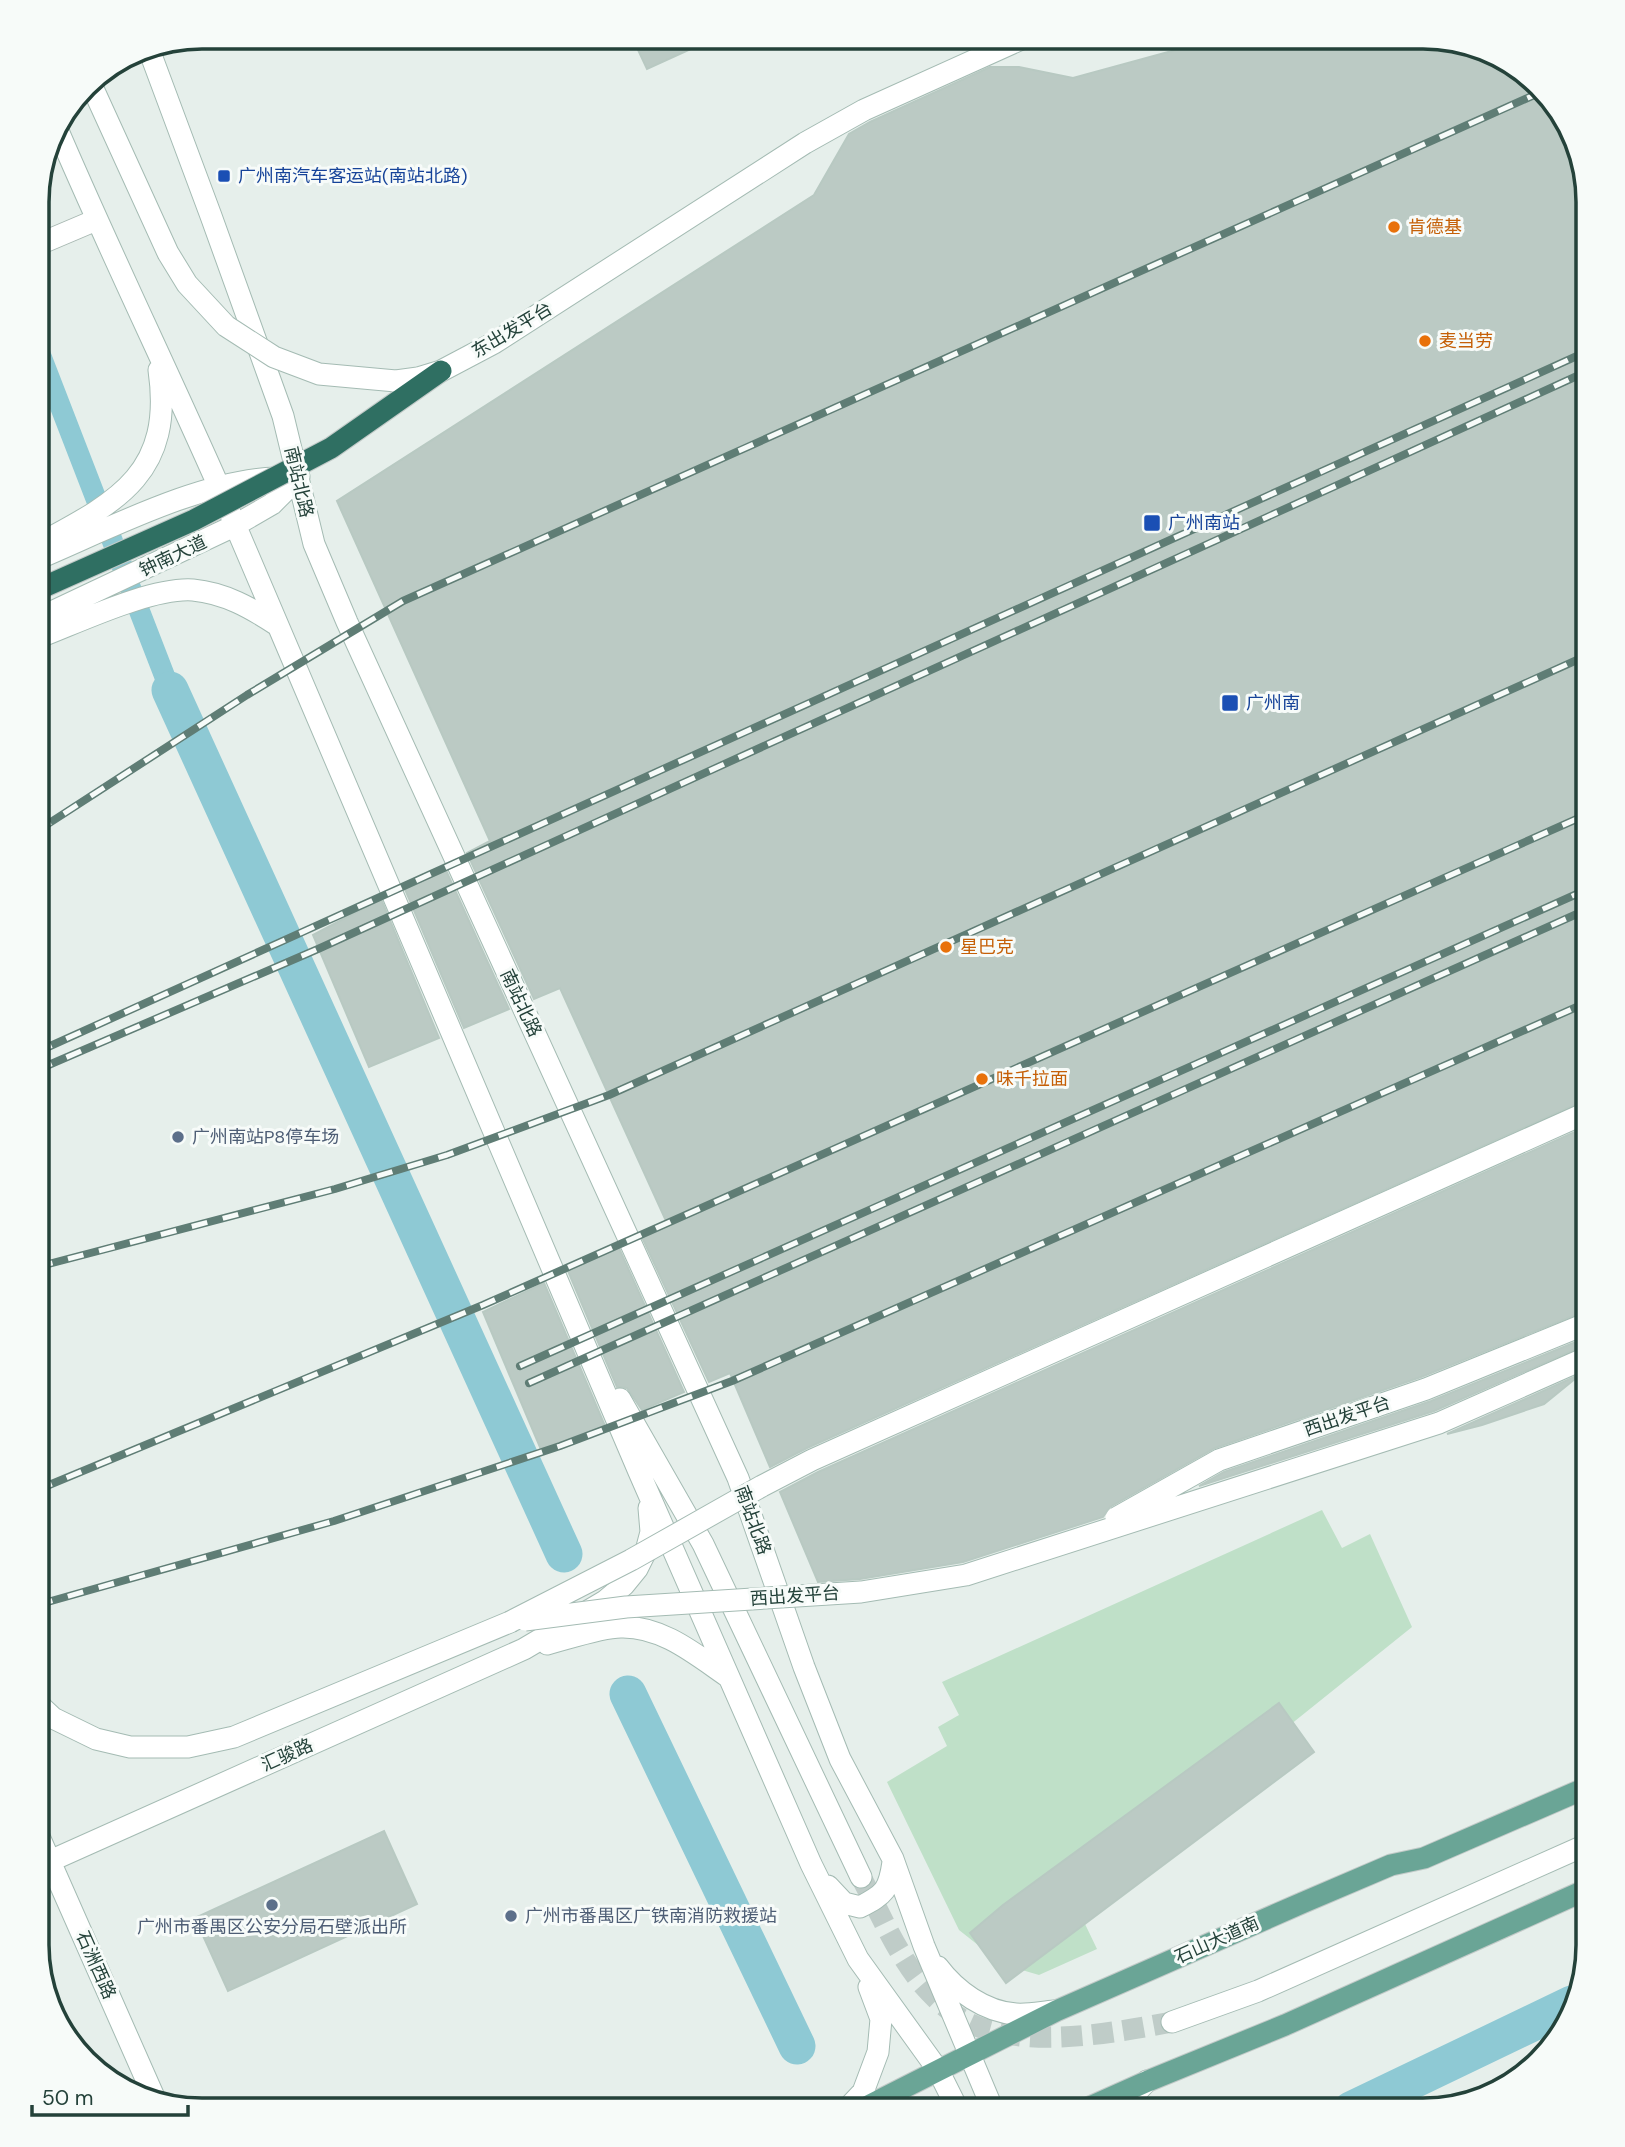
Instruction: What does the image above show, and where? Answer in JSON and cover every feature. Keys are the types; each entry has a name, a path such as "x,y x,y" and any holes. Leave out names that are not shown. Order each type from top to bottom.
{"highway":[{"path":"49,585 194,520 331,448 441,372"}],"main road":[{"name":"石山大道南","path":"883,2098 1056,2011 1315,1897 1391,1866 1424,1858 1576,1793"},
{"path":"1110,2098 1286,2025 1576,1894"}],"street":[{"name":"东出发平台","path":"95,93 169,253 187,285 226,326 274,357 319,374 396,381 441,372 505,336 805,143 864,110 999,49"},
{"name":"南站北路","path":"152,57 283,416 314,544 347,622 738,1479 804,1667 840,1759 893,1859 924,1946"},
{"path":"62,140 219,487 728,1678 858,1959 881,2019 878,2052 863,2092 857,2098"},
{"path":"49,241 96,220"},
{"path":"49,550 114,500 139,476 155,444 162,421 163,398 156,344"},
{"path":"49,542 140,516 242,480 299,477"},
{"name":"钟南大道","path":"49,613 84,609 161,562 234,526 272,503 299,477"},
{"path":"49,631 84,609 169,591 192,590 223,596 250,607 277,625"},
{"path":"49,1714 96,1739 130,1746 188,1747 234,1737 510,1622 631,1560 812,1460 1576,1117"},
{"path":"569,1309 703,1544 861,1877"},
{"name":"西出发平台","path":"1074,1542 1219,1460 1426,1389 1576,1328"},
{"name":"西出发平台","path":"510,1622 626,1607 861,1592 966,1575 1439,1423 1576,1362"},
{"path":"524,1649 605,1601 637,1569 651,1532 651,1516 639,1472"},
{"path":"524,1649 619,1626 647,1630 690,1650 728,1678"},
{"name":"汇骏路","path":"50,1861 524,1649"},
{"path":"1172,2022 1258,1991 1576,1849"},
{"path":"819,1877 844,1903 860,1907 880,1896 890,1884 893,1859"},
{"name":"石洲西路","path":"50,1861 150,2089"},
{"path":"924,1946 949,1981 969,1997 994,2009 1016,2014 1056,2011"},
{"path":"924,1946 988,2098"},
{"path":"858,1959 938,2070 952,2098"},
{"path":"1132,2098 1148,2081"}],"green space":[{"path":"1322,1510 1342,1548 1370,1534 1412,1627 1073,1899 1097,1949 1039,1975 1002,1964 959,1930 887,1782 947,1746 938,1727 959,1715 942,1682"}],"building":[{"path":"638,49 691,49 647,69"},
{"name":"广州南站","path":"1179,49 1433,49 1463,54 1500,69 1531,94 1560,134 1571,162 1576,202 1576,1104 807,1448 770,1467 730,1373 709,1382 641,1235 667,1223 560,988 534,999 467,853 490,841 337,501 814,195 849,134 990,67 1019,67 1073,78"},
{"path":"444,866 509,1009 464,1028 404,887"},
{"path":"381,899 439,1038 369,1067 313,935"},
{"path":"1576,1131 1576,1315 1421,1377 1215,1448 1110,1507 1103,1517 963,1562 860,1579 818,1582 780,1492 818,1472"},
{"path":"618,1246 684,1392 642,1410 627,1388 617,1387 568,1271"},
{"path":"544,1283 605,1426 542,1452 483,1312"},
{"path":"1576,1342 1576,1349 1434,1411 1199,1486 1224,1472 1431,1401"},
{"path":"1576,1376 1544,1404 1447,1434"},
{"path":"1279,1703 1314,1752 1006,1983 970,1933 1003,1905"},
{"path":"384,1831 417,1904 228,1991 195,1918"}],"waterway":[{"path":"49,377 170,690"},
{"path":"170,690 564,1554"},
{"path":"628,1694 797,2046"},
{"path":"1376,2098 1562,2009"}],"tunnel":[{"path":"861,1877 896,1946 913,1972 938,2001 971,2024 994,2032 1044,2037 1097,2034 1172,2022"}],"railway":[{"path":"49,823 247,695 403,601 1533,96"},
{"path":"49,1047 1576,356"},
{"path":"49,1065 318,949 1576,376"},
{"path":"49,1264 335,1189 447,1155 609,1095 1576,660"},
{"path":"49,1485 483,1305 1576,819"},
{"path":"520,1366 1576,894"},
{"path":"529,1383 1576,914"},
{"path":"49,1602 334,1521 560,1446 732,1381 1576,1007"}],"place":[{"name":"广州南汽车客运站(南站北路)","path":"224,176"},
{"name":"肯德基","path":"1394,227"},
{"name":"麦当劳","path":"1425,341"},
{"name":"广州南站","path":"1152,523"},
{"name":"广州南","path":"1230,703"},
{"name":"星巴克","path":"946,947"},
{"name":"味千拉面","path":"982,1079"},
{"name":"广州南站P8停车场","path":"178,1137"},
{"name":"广州市番禺区公安分局石壁派出所","path":"272,1905"},
{"name":"广州市番禺区广铁南消防救援站","path":"511,1916"}]}
